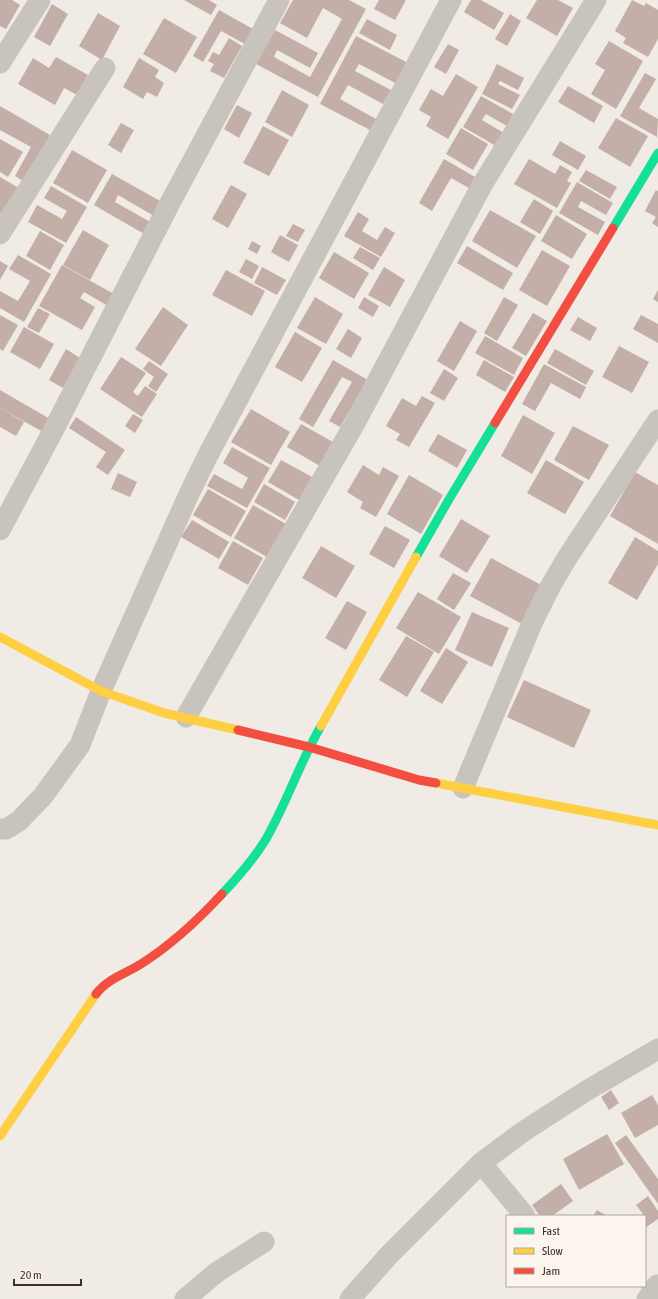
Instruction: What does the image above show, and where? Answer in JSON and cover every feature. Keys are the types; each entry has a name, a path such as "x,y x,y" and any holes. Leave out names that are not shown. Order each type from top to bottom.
{"street":[{"path":"0,63 40,0"},
{"path":"0,530 54,429 170,203 279,0"},
{"path":"0,829 6,829 20,821 42,796 80,745 101,691 189,494 208,455 451,0"},
{"path":"186,717 355,423 482,185 596,0"},
{"path":"0,234 105,68"},
{"path":"0,1136 97,992 107,982 141,964 180,935 214,903 245,868 265,840 281,810 309,747 448,501 658,153"},
{"path":"463,788 533,621 550,587 567,558 658,420"},
{"path":"0,637 101,691 164,712 309,747 419,780 658,825"},
{"path":"350,1299 389,1255 481,1163 524,1131 580,1095 658,1049"},
{"path":"481,1163 524,1215"},
{"path":"185,1299 217,1272 264,1242"},
{"path":"646,1279 658,1285 646,1299"}],"building":[{"path":"0,0 12,0 20,5 6,29 0,26"},
{"path":"184,0 209,0 217,5 211,15"},
{"path":"293,0 349,0 366,9 318,97 256,64 275,30 318,53 310,68 277,50 274,57 310,77 342,19 323,8 307,38 280,23"},
{"path":"379,0 406,0 395,20 374,9"},
{"path":"471,0 481,0 504,13 494,30 464,12"},
{"path":"537,0 558,0 573,8 557,36 526,18"},
{"path":"632,0 644,6 646,3 658,10 658,39 648,57 623,43 626,38 615,31"},
{"path":"52,4 68,14 50,46 34,37"},
{"path":"219,10 253,29 245,44 221,31 203,62 193,56"},
{"path":"98,13 120,26 102,60 79,46"},
{"path":"510,14 521,21 507,46 495,39"},
{"path":"164,18 197,37 176,73 143,54"},
{"path":"367,19 397,35 390,50 359,33"},
{"path":"356,36 410,64 399,85 359,64 355,71 391,90 383,104 348,85 340,99 376,119 370,130 320,104"},
{"path":"229,38 242,46 224,78 210,71 214,64 208,61 213,52 219,55"},
{"path":"609,41 643,61 616,109 591,94 605,70 595,64"},
{"path":"448,44 459,50 446,74 434,67"},
{"path":"56,57 88,75 77,95 64,88 55,105 18,84 33,58 49,68"},
{"path":"139,58 159,70 155,77 164,83 157,97 147,92 143,99 123,87"},
{"path":"497,64 524,78 518,90 500,81 498,84 520,95 512,109 482,94"},
{"path":"645,73 656,79 639,108 658,119 657,137 620,116"},
{"path":"456,74 478,87 448,139 426,126 431,117 419,110 431,89 443,96"},
{"path":"568,86 603,106 594,123 558,102"},
{"path":"282,90 309,105 292,137 265,122"},
{"path":"481,96 513,114 507,126 486,114 482,120 504,133 496,146 463,127"},
{"path":"237,105 252,113 239,138 224,129"},
{"path":"0,106 50,135 23,181 15,176 31,147 0,130"},
{"path":"616,118 648,136 630,167 598,148"},
{"path":"121,123 134,130 121,153 108,145"},
{"path":"263,126 289,140 269,176 243,163"},
{"path":"461,128 488,144 473,170 446,154"},
{"path":"0,139 23,152 8,177 0,172"},
{"path":"560,141 586,156 578,170 552,155"},
{"path":"72,150 107,170 88,203 53,183"},
{"path":"444,159 475,177 469,188 451,178 432,211 419,203"},
{"path":"529,159 555,174 560,165 572,172 567,181 571,183 557,208 514,184"},
{"path":"586,170 617,187 610,199 579,181"},
{"path":"112,174 162,202 154,216 118,195 115,202 152,223 146,235 94,205"},
{"path":"0,177 19,188 3,215 0,213"},
{"path":"577,182 613,203 606,215 581,201 578,207 605,222 598,235 559,213"},
{"path":"231,185 247,194 228,228 212,219"},
{"path":"51,186 87,207 66,243 28,222 37,205 62,219 67,211 44,198"},
{"path":"656,190 658,191 658,227 652,223 656,217 645,211"},
{"path":"534,199 553,211 540,234 520,222"},
{"path":"490,210 536,236 517,268 472,241"},
{"path":"358,212 369,219 362,231 377,240 385,227 395,233 381,257 344,236"},
{"path":"556,215 587,234 572,259 541,241"},
{"path":"293,224 305,230 298,242 286,236"},
{"path":"83,230 109,245 90,280 63,265"},
{"path":"40,231 64,245 50,270 26,256"},
{"path":"280,235 298,245 289,262 271,252"},
{"path":"252,241 261,246 257,254 248,249"},
{"path":"467,246 513,273 503,290 457,263"},
{"path":"360,247 380,258 373,270 353,258"},
{"path":"542,250 570,266 547,306 519,290"},
{"path":"334,252 369,273 354,299 319,278"},
{"path":"18,255 51,274 24,322 0,308 0,291 18,301 30,281 9,269"},
{"path":"246,259 259,266 252,279 239,272"},
{"path":"0,261 8,266 0,280"},
{"path":"62,265 114,294 108,306 84,292 80,298 95,307 82,330 39,306"},
{"path":"262,267 286,280 277,295 254,283"},
{"path":"384,267 405,280 390,307 368,295"},
{"path":"226,270 265,291 252,316 212,295"},
{"path":"658,290 658,302 653,299"},
{"path":"315,297 343,314 326,344 297,328"},
{"path":"364,297 379,306 373,317 358,308"},
{"path":"504,297 518,305 497,341 484,333"},
{"path":"163,307 188,325 161,366 135,349"},
{"path":"38,308 50,314 39,333 27,327"},
{"path":"533,313 547,321 526,356 512,348"},
{"path":"0,315 18,325 3,351 0,349"},
{"path":"641,315 658,324 658,343 633,329"},
{"path":"578,317 597,328 590,341 570,330"},
{"path":"460,321 477,331 454,371 437,361"},
{"path":"24,327 54,344 40,369 10,352"},
{"path":"348,329 362,338 351,358 336,349"},
{"path":"295,332 322,348 302,382 275,367"},
{"path":"485,336 523,358 514,375 475,353"},
{"path":"619,346 649,362 632,393 602,377"},
{"path":"66,349 80,358 63,388 49,380"},
{"path":"555,349 594,371 586,385 547,363"},
{"path":"121,357 146,373 133,392 138,396 145,386 157,394 142,417 100,389"},
{"path":"333,360 368,380 340,427 329,421 352,382 342,377 313,427 299,419"},
{"path":"484,360 514,377 505,392 476,375"},
{"path":"149,361 168,374 156,392 148,386 154,377 143,369"},
{"path":"544,364 586,387 580,399 551,383 535,411 522,404"},
{"path":"444,369 458,378 444,401 430,393"},
{"path":"0,390 50,419 43,432 0,408"},
{"path":"422,396 435,403 409,447 396,440 400,434 386,426 402,398 416,406"},
{"path":"0,408 24,422 16,436 0,427"},
{"path":"251,409 290,432 271,465 231,442"},
{"path":"133,414 143,420 135,433 125,426"},
{"path":"523,415 555,433 532,474 501,456"},
{"path":"76,417 125,450 108,475 96,467 106,452 69,428"},
{"path":"301,424 333,442 320,466 287,447"},
{"path":"573,426 609,445 589,480 554,460"},
{"path":"438,434 467,450 457,468 428,451"},
{"path":"232,447 270,468 247,508 207,486 214,474 242,489 248,478 223,463"},
{"path":"281,460 312,477 299,500 268,482"},
{"path":"546,460 584,482 565,514 527,493"},
{"path":"363,465 379,475 383,467 399,476 376,517 360,508 363,502 347,492"},
{"path":"635,472 658,485 658,544 610,516"},
{"path":"118,473 137,482 130,497 111,489"},
{"path":"409,475 443,495 421,534 387,514"},
{"path":"264,484 295,502 285,520 254,502"},
{"path":"208,489 246,511 231,537 193,515"},
{"path":"253,505 286,524 267,557 234,538"},
{"path":"461,519 490,536 467,573 439,556"},
{"path":"192,520 229,542 219,559 181,537"},
{"path":"385,526 410,540 394,568 369,554"},
{"path":"635,537 658,551 658,564 637,600 608,583"},
{"path":"233,541 263,558 248,585 218,568"},
{"path":"321,546 355,566 336,598 302,578"},
{"path":"491,558 543,586 522,624 470,596"},
{"path":"453,573 471,583 454,610 437,599"},
{"path":"418,592 461,617 439,654 396,628"},
{"path":"347,601 367,612 346,650 325,638"},
{"path":"472,612 509,628 492,667 455,650"},
{"path":"406,636 434,652 407,697 379,680"},
{"path":"446,648 468,662 442,704 420,691"},
{"path":"524,680 591,710 574,748 507,717"},
{"path":"611,1090 619,1103 609,1110 601,1097"},
{"path":"652,1095 658,1105 658,1125 635,1138 621,1113"},
{"path":"607,1134 624,1164 579,1190 563,1159"},
{"path":"626,1135 658,1179 658,1204 615,1143"},
{"path":"561,1184 573,1201 553,1215 539,1215 532,1205"},
{"path":"648,1196 658,1211 658,1219 646,1227 646,1215 642,1215 643,1214 636,1205"},
{"path":"597,1210 605,1215 594,1215"}],"traffic: fast":[{"path":"613,228 658,153"},
{"path":"416,557 495,423"},
{"path":"222,894 246,868 266,839 306,754 321,726"}],"traffic: slow":[{"path":"321,726 416,557"},
{"path":"0,637 101,691 164,713 238,730"},
{"path":"436,783 658,825"},
{"path":"0,1136 96,994"}],"traffic: jam":[{"path":"495,423 613,228"},
{"path":"238,730 309,747 419,780 436,783"},
{"path":"96,994 105,984 152,957 194,923 222,894"}]}
